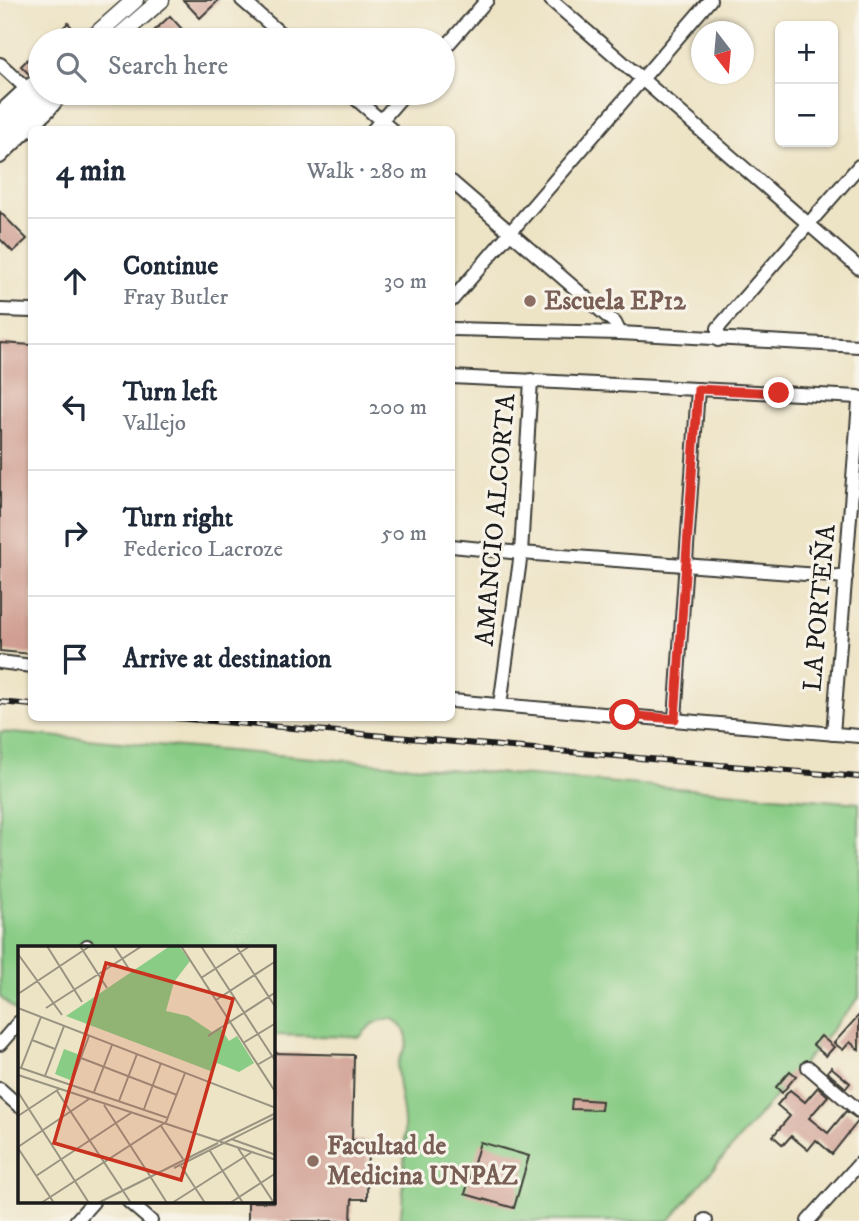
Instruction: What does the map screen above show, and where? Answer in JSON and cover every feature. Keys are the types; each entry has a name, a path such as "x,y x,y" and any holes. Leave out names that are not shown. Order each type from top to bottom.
{"main road":[{"path":"104,28 135,0"},
{"path":"129,28 161,0"},
{"path":"0,127 28,94"},
{"path":"0,145 43,105"}],"street":[{"path":"242,0 274,28"},
{"path":"455,36 487,0"},
{"path":"551,0 859,268"},
{"path":"455,296 508,231 710,0"},
{"path":"0,64 28,84"},
{"path":"0,112 28,92"},
{"path":"37,126 53,105"},
{"path":"360,105 377,125 394,105"},
{"path":"0,157 28,137"},
{"path":"718,340 718,328 859,166"},
{"path":"455,185 615,323 620,333"},
{"path":"0,310 28,311"},
{"path":"455,329 620,333 859,346"},
{"path":"455,377 859,399"},
{"name":"AMANCIO ALCORTA","path":"500,705 521,553 531,380"},
{"path":"675,719 698,389"},
{"name":"LA PORTEÑA","path":"833,734 859,399"},
{"path":"455,546 845,577"},
{"path":"0,663 28,666"},
{"path":"455,701 859,736"},
{"path":"0,1044 18,1023"},
{"path":"808,1067 859,1111"},
{"path":"0,1089 18,1105"},
{"path":"808,1221 859,1164"},
{"path":"76,1221 91,1204"},
{"path":"131,1204 151,1221"}],"green space":[{"path":"0,732 859,803 859,998 669,1221 400,1221 404,1117 397,1070 407,1043 406,1034 396,1021 384,1019 371,1026 360,1037 275,1035 275,946 18,946 18,1013 0,997"}],"building":[{"path":"183,0 219,0 200,18"},
{"path":"170,16 181,28 157,28"},
{"path":"28,59 28,73 21,66"},
{"path":"0,212 27,239 13,252 0,239"},
{"path":"0,343 28,345 28,654 0,651"},
{"path":"859,1015 859,1050 850,1042 843,1050 834,1043"},
{"path":"821,1036 834,1047 826,1056 813,1045"},
{"path":"275,1053 354,1055 352,1140 368,1141 367,1199 352,1199 351,1221 248,1221 248,1204 275,1204"},
{"path":"831,1067 850,1083 846,1088 827,1072"},
{"path":"790,1071 796,1076 782,1093 776,1087"},
{"path":"818,1087 828,1096 809,1118 828,1133 846,1111 859,1120 832,1154 816,1140 808,1150 791,1136 783,1145 773,1136 790,1116 777,1105 790,1090 805,1102"},
{"path":"572,1099 602,1101 601,1110 571,1109"},
{"path":"480,1142 529,1156 514,1208 465,1194"}],"railway":[{"path":"0,702 28,705"},
{"path":"211,721 859,777"}],"place":[{"name":"Escuela EP12","path":"530,301"},
{"name":"Facultad de Medicina UNPAZ","path":"313,1161"}],"route":[{"path":"625,715 675,719 698,389 779,393"}]}
